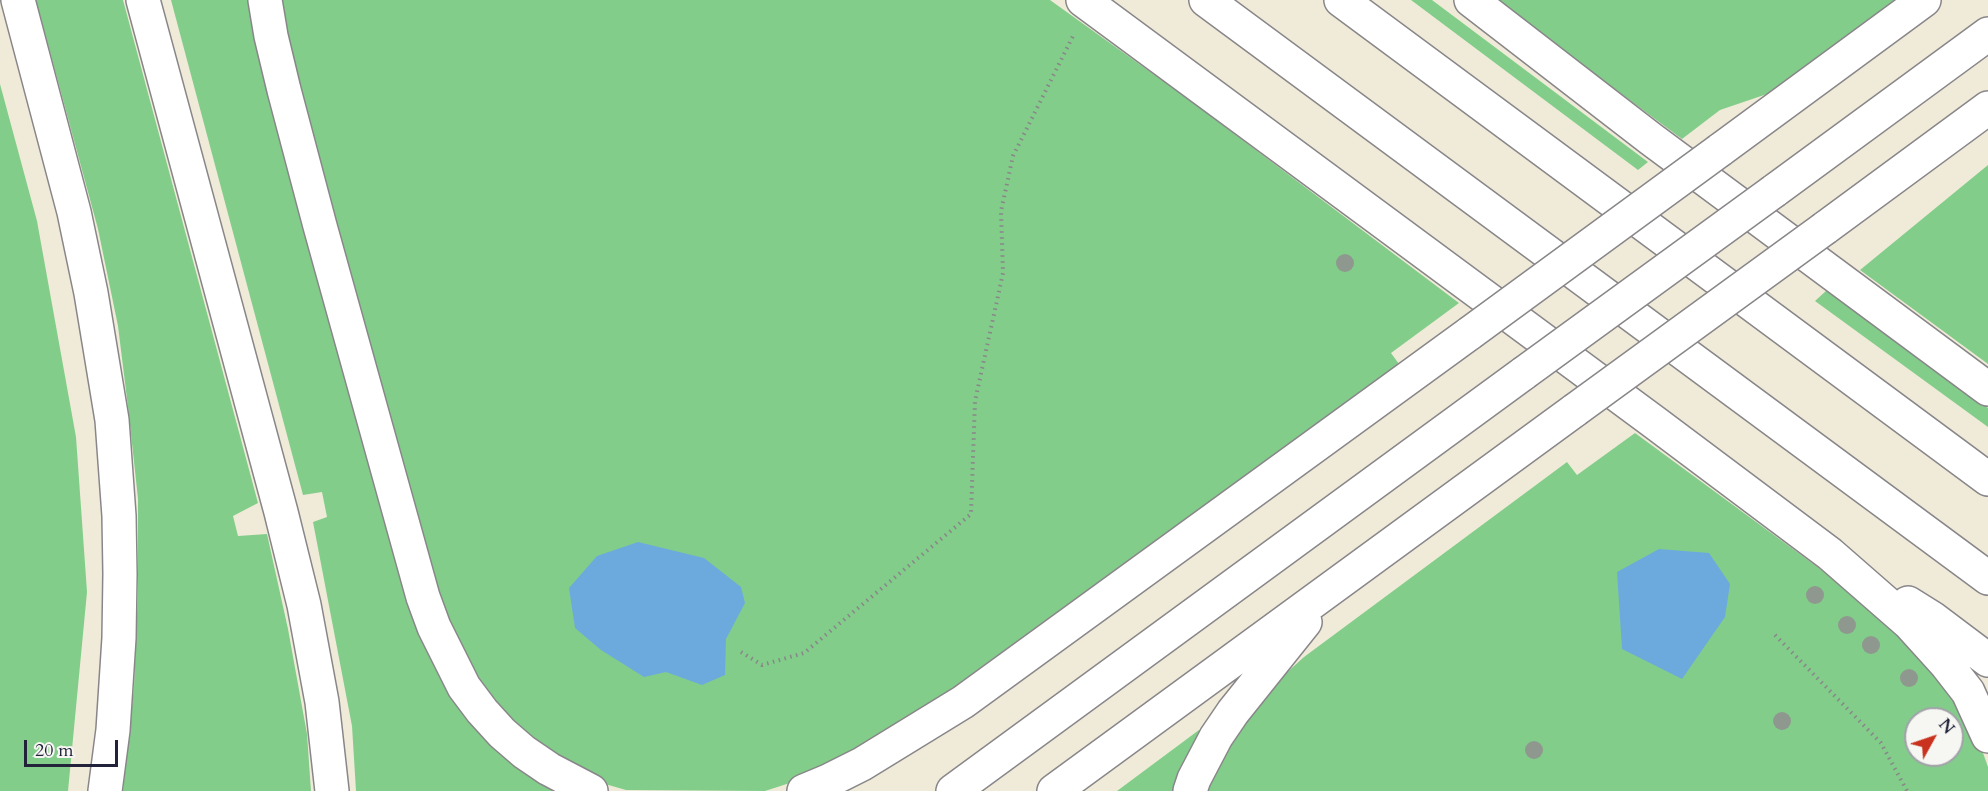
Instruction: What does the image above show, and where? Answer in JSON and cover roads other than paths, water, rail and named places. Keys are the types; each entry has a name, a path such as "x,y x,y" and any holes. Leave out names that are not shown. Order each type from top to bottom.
{"highway":[{"path":"18,0 74,212 91,293 112,420 119,516 120,584 113,730 105,791"},
{"path":"143,0 304,605 322,702 332,791"},
{"path":"266,0 271,36 320,226 423,597 434,627 464,687 502,732 524,752 549,769 591,791"},
{"path":"1206,0 1988,578"},
{"path":"1341,0 1988,479"},
{"path":"1471,0 1651,139 1988,389"},
{"path":"804,791 828,782 862,764 963,702 1924,0"},
{"path":"1086,2 1830,554 1909,623 1947,665 1968,692 1988,736"},
{"path":"953,791 1988,34"},
{"path":"1054,791 1988,108"},
{"path":"1830,554 1932,618 1988,660"},
{"path":"1190,791 1205,756 1233,712 1332,588"},
{"path":"857,791 963,702"}],"water":[{"path":"638,542 704,558 741,587 745,603 726,639 725,675 702,685 666,672 644,677 601,650 575,628 569,588 597,556"},
{"path":"1659,549 1709,553 1730,584 1725,617 1682,679 1622,649 1617,572"}]}
